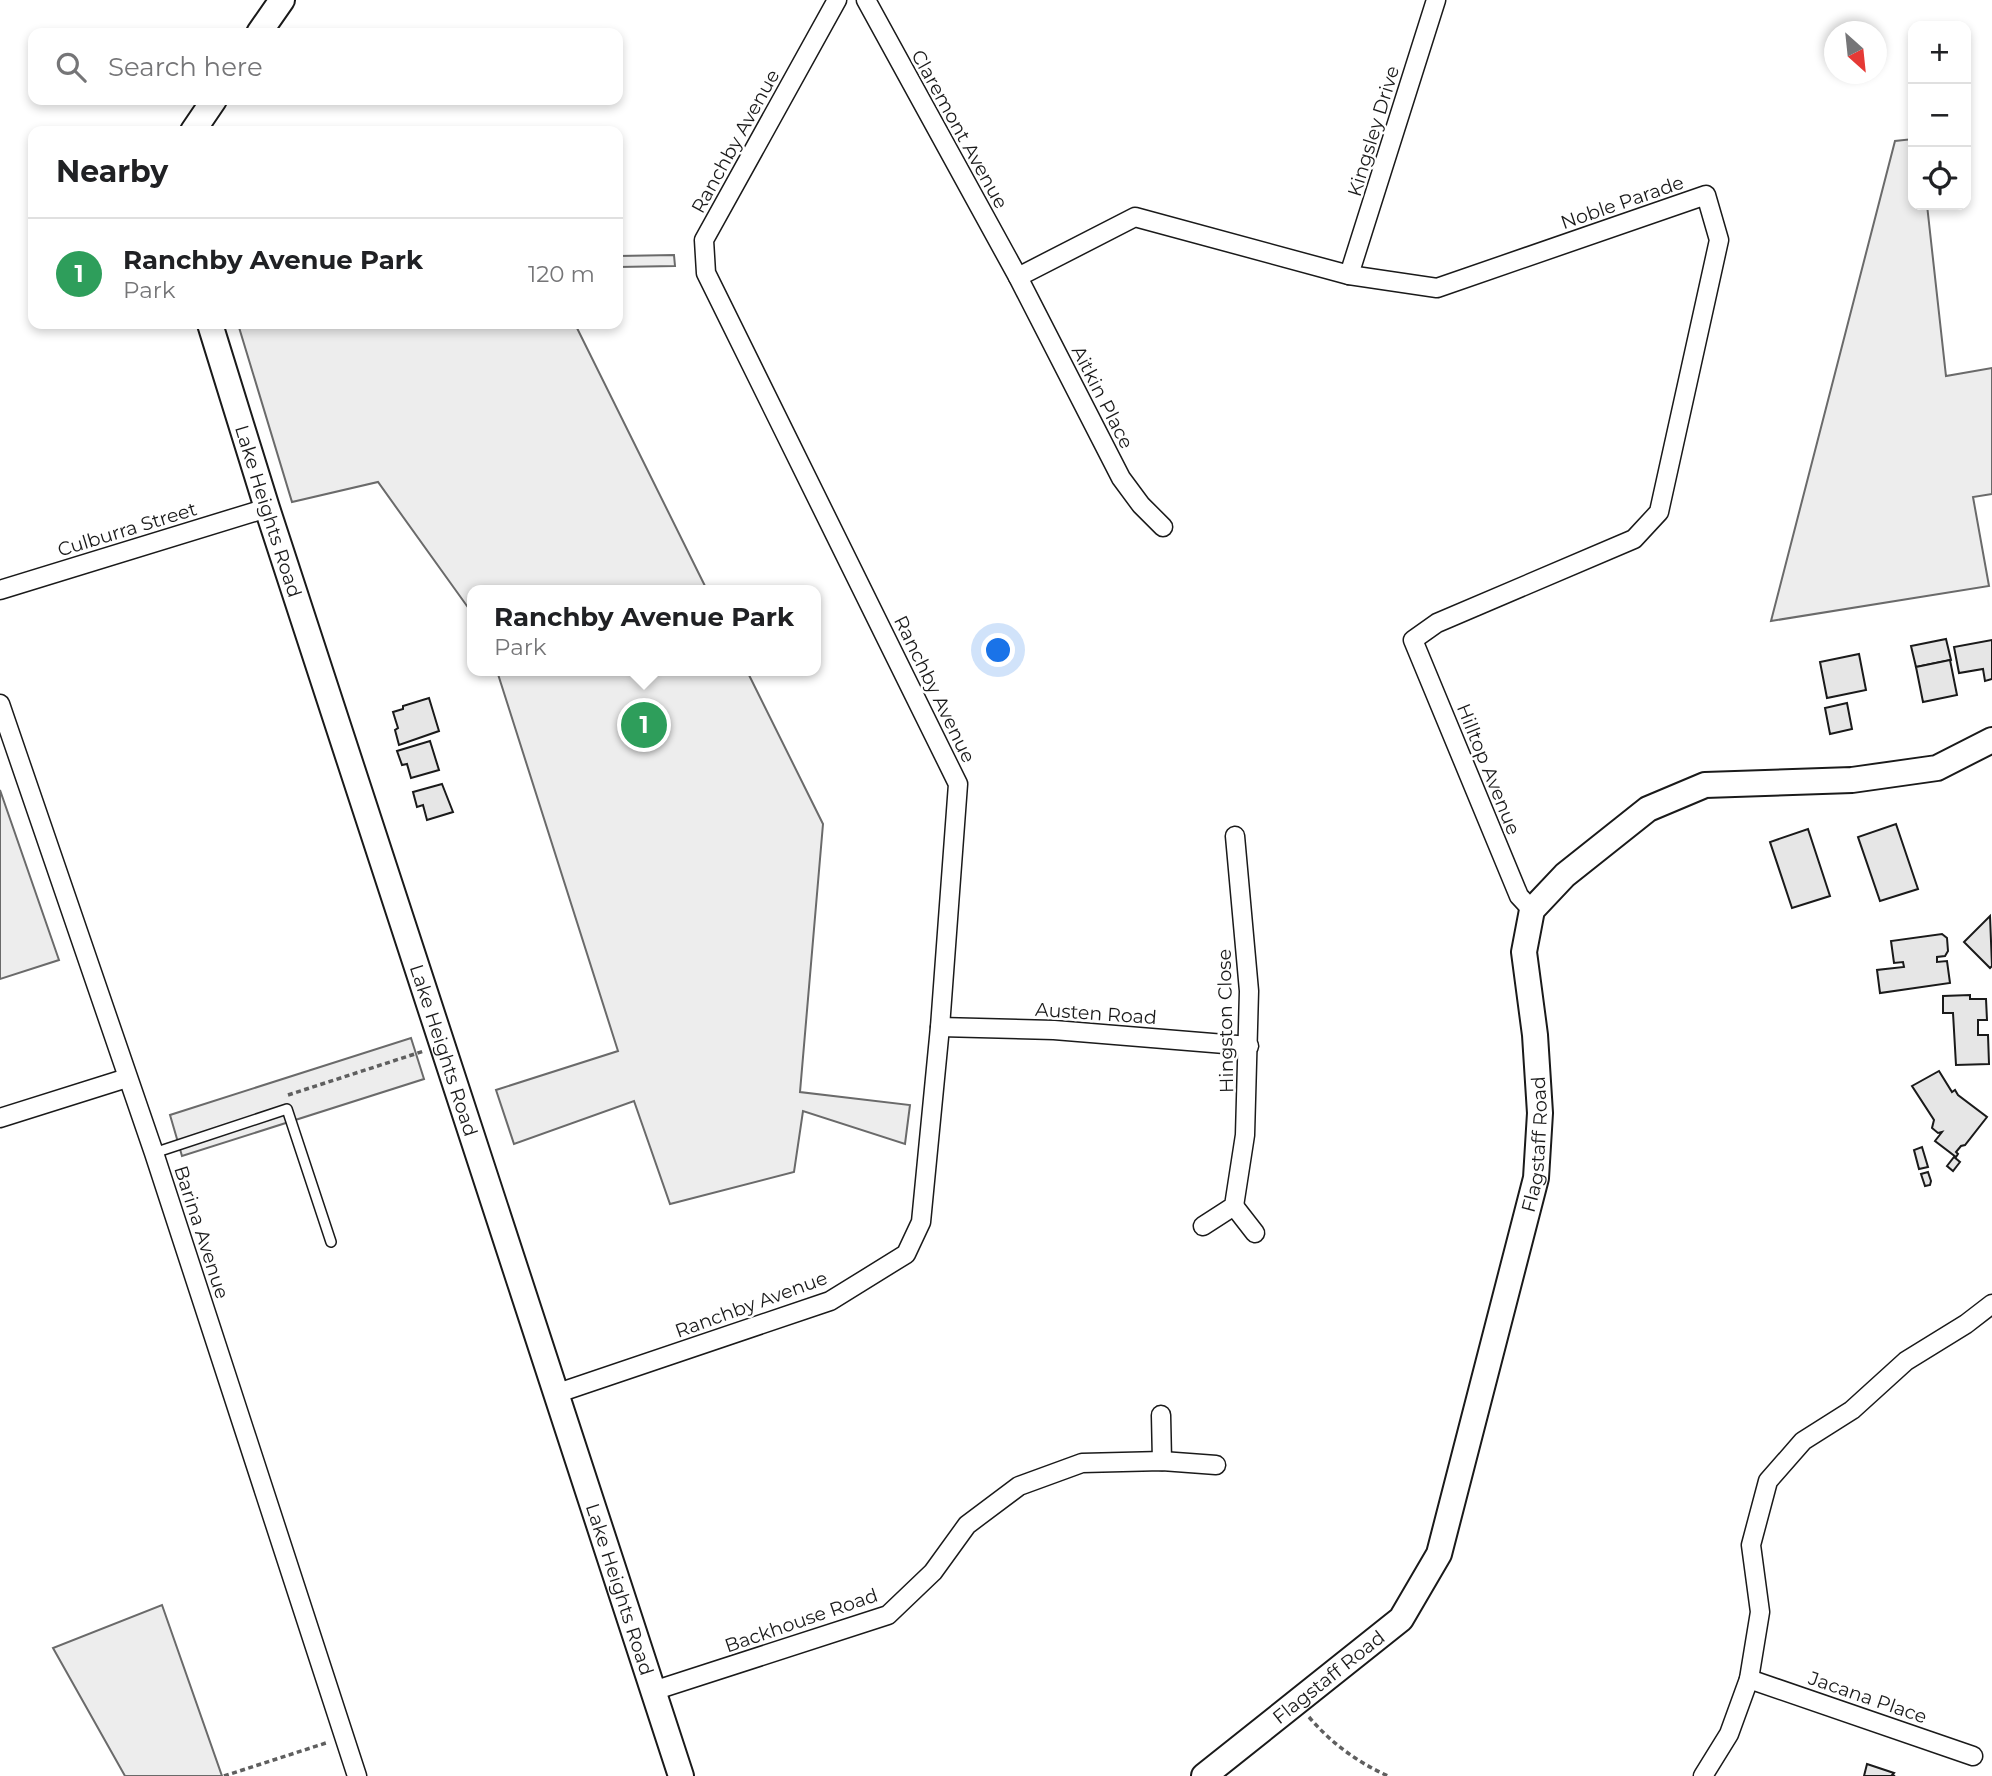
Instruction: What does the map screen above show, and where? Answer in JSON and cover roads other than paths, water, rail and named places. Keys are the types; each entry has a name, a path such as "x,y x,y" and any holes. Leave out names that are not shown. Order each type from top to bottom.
{"main road":[{"path":"263,28 282,0"},
{"path":"196,126 211,105"},
{"name":"Lake Heights Road","path":"212,329 267,508 681,1776"},
{"path":"1532,910 1565,875 1648,809 1705,785 1852,780 1937,768 1992,740"},
{"name":"Flagstaff Road","path":"1204,1776 1401,1619 1438,1554 1536,1178 1540,1114 1535,1035 1524,952 1532,910"}],"street":[{"name":"Ranchby Avenue","path":"555,1394 830,1301 906,1254 921,1222 940,1027 958,784 706,273 704,240 837,0"},
{"name":"Claremont Avenue","path":"866,0 1018,278"},
{"name":"Kingsley Drive","path":"1349,275 1436,0"},
{"name":"Noble Parade","path":"1018,278 1135,217 1349,275 1437,288 1706,195 1719,240 1659,512 1634,539 1437,622 1413,640"},
{"name":"Aitkin Place","path":"1018,278 1121,478 1141,505 1163,527"},
{"name":"Culburra Street","path":"0,590 267,508"},
{"name":"Hilltop Avenue","path":"1413,640 1519,896 1532,910"},
{"name":"Barina Avenue","path":"0,704 154,1153 357,1776"},
{"name":"Hingston Close","path":"1234,1206 1245,1135 1249,1046 1249,991 1236,836"},
{"name":"Austen Road","path":"940,1027 1054,1030 1249,1046"},
{"path":"0,1118 127,1078"},
{"path":"1203,1226 1234,1206 1255,1233"},
{"path":"1703,1776 1729,1734 1749,1679 1760,1612 1751,1545 1768,1482 1803,1441 1852,1410 1906,1361 1966,1324 1992,1304"},
{"path":"1161,1415 1162,1461"},
{"name":"Backhouse Road","path":"653,1691 888,1615 933,1572 967,1525 1019,1486 1082,1462 1162,1461 1216,1465"},
{"name":"Jacana Place","path":"1749,1679 1973,1756"}],"lane":[{"path":"154,1153 287,1108 331,1242"}],"place":[{"name":"Ranchby Avenue Park","path":"644,725"}]}
